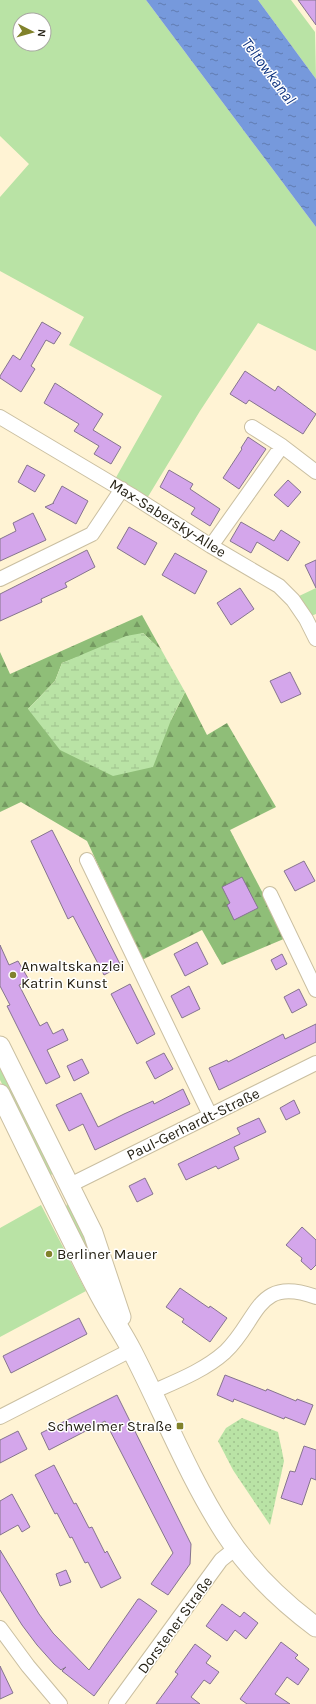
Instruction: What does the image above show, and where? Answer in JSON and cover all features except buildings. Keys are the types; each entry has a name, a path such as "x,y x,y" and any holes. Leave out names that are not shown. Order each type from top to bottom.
{"main road":[{"path":"0,1046 93,1233 103,1285"},
{"path":"0,1094 51,1197 103,1285 131,1350 200,1488 225,1532 236,1548 267,1584 292,1609 316,1627"},
{"path":"51,1197 70,1185"}],"street":[{"name":"Max-Sabersky-Allee","path":"0,417 122,489 211,546 280,586 298,607 316,639"},
{"path":"252,427 282,446 316,472"},
{"path":"211,546 282,446"},
{"path":"0,579 92,534 122,489"},
{"path":"87,860 210,1115"},
{"path":"270,894 316,990"},
{"name":"Paul-Gerhardt-Straße","path":"70,1185 316,1063"},
{"path":"152,1392 211,1363 226,1351 263,1302 271,1295 281,1290 292,1290 301,1291 316,1297"},
{"path":"0,1417 131,1350"},
{"name":"Dorstener Straße","path":"116,1704 221,1560 236,1548"},
{"path":"0,1628 28,1666 60,1704"}],"green space":[{"path":"0,0 146,0 316,227 316,351 258,323 200,411 146,500 114,481 162,396 69,345 84,317 0,271 0,197 29,164 0,136"},
{"path":"258,0 291,0 315,32 316,79"},
{"path":"316,588 316,614 311,616 297,597"},
{"path":"142,615 162,651 143,633 62,663 55,681 28,709 171,720 185,692 207,735 227,723 276,807 230,830 286,938 222,965 202,930 142,960 87,841 21,802 0,812 0,652 10,674"},
{"path":"143,633 162,651 185,692 171,720 153,767 113,776 60,750 28,709 55,681 62,663 126,636"},
{"path":"0,1062 56,1172 49,1176 0,1080"},
{"path":"71,1203 99,1273 66,1207 67,1204"},
{"path":"41,1205 86,1291 0,1337 0,1228"},
{"path":"242,1418 278,1432 284,1461 270,1525 233,1470 218,1441 226,1428"}],"water":[{"name":"Teltowkanal","path":"146,0 258,0 316,79 316,227"}],"place":[{"name":"Anwaltskanzlei Katrin Kunst","path":"13,975"},
{"name":"Berliner Mauer","path":"49,1254"},
{"name":"Schwelmer Straße","path":"180,1426"}]}
